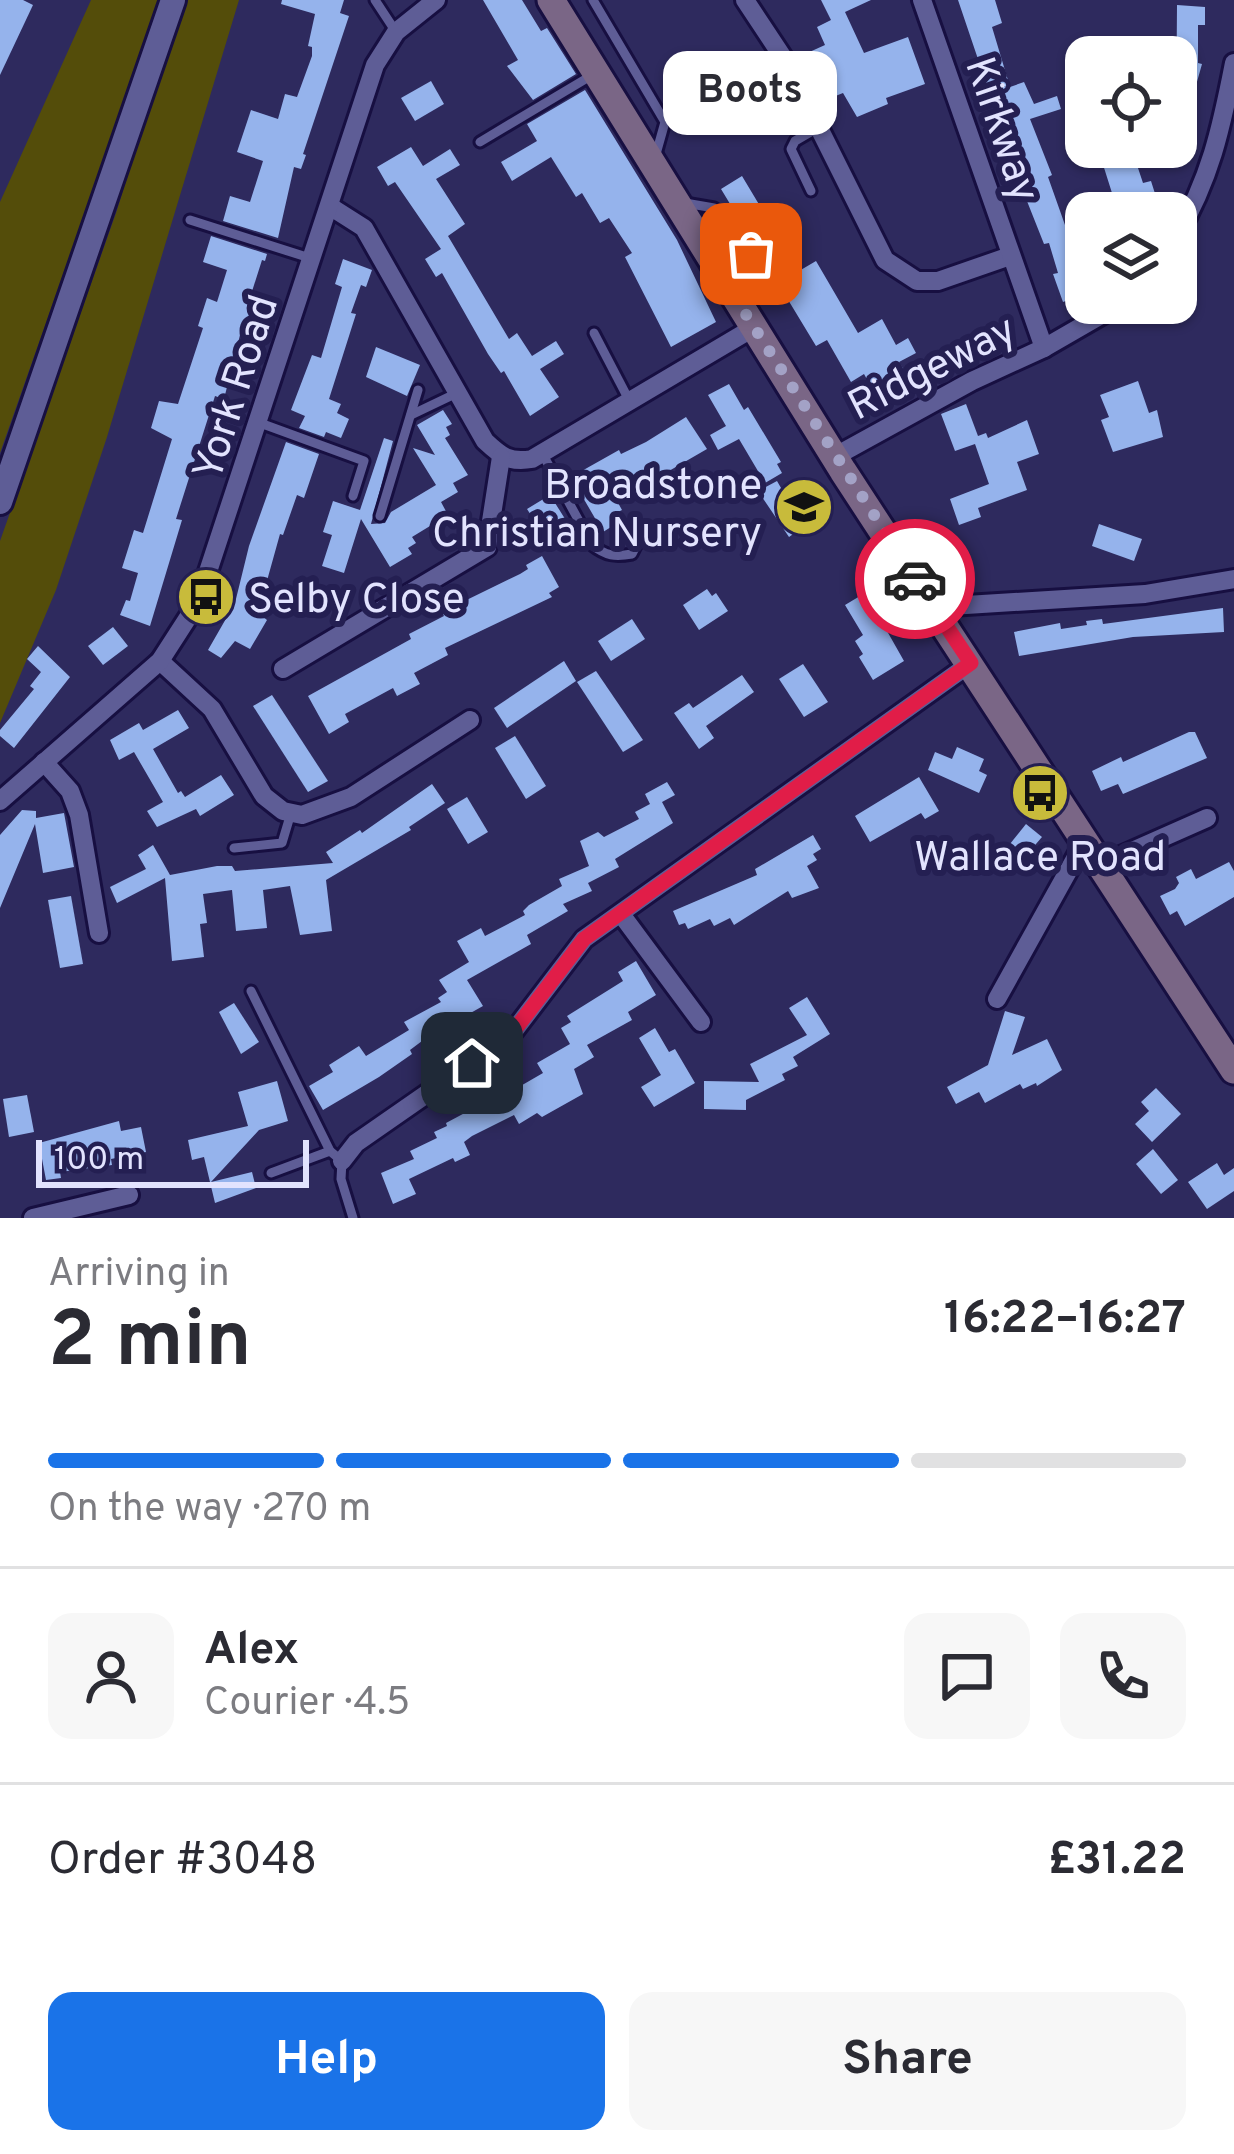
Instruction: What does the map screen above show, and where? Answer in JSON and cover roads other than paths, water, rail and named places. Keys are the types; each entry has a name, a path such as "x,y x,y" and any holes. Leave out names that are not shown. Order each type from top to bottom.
{"main road":[{"path":"551,0 834,457 1234,1070"}],"street":[{"path":"0,502 173,0"},
{"name":"York Road","path":"0,801 160,661 199,602 375,65 396,32 436,0"},
{"path":"745,0 786,62 885,260 916,281 938,281 1010,256"},
{"name":"Kirkway","path":"926,2 1044,348"},
{"path":"1197,201 1222,125 1234,63"},
{"path":"331,207 364,228 485,440 501,457 516,462 542,453 630,402 748,318"},
{"name":"Ridgeway","path":"834,457 1086,324"},
{"path":"283,668 487,547 501,457"},
{"path":"934,607 1145,594 1234,579"},
{"path":"160,661 212,709 264,796 302,815 351,796 470,719"},
{"path":"336,1156 510,1036 584,939 971,663"},
{"path":"44,762 70,790 79,815 99,933"},
{"path":"1103,864 1207,818"},
{"path":"997,999 1086,839"},
{"path":"621,914 701,1022"},
{"path":"33,1218 129,1195"}],"lane":[{"path":"375,0 396,32"},
{"path":"593,0 665,122 654,161"},
{"path":"480,142 596,72"},
{"path":"811,191 791,149 819,127"},
{"path":"190,220 313,259"},
{"path":"594,333 630,402"},
{"path":"380,516 418,390"},
{"path":"411,415 457,394"},
{"path":"260,423 364,461 353,496"},
{"path":"542,453 592,545 604,554 618,556 632,554 638,542"},
{"path":"235,848 282,843 292,812"},
{"path":"251,991 336,1156 352,1218"},
{"path":"271,1173 336,1156"}],"place":[{"name":"Boots","path":"751,254"},
{"name":"Broadstone Christian Nursery","path":"804,507"},
{"name":"Selby Close","path":"206,597"},
{"name":"Wallace Road","path":"1040,793"}]}
